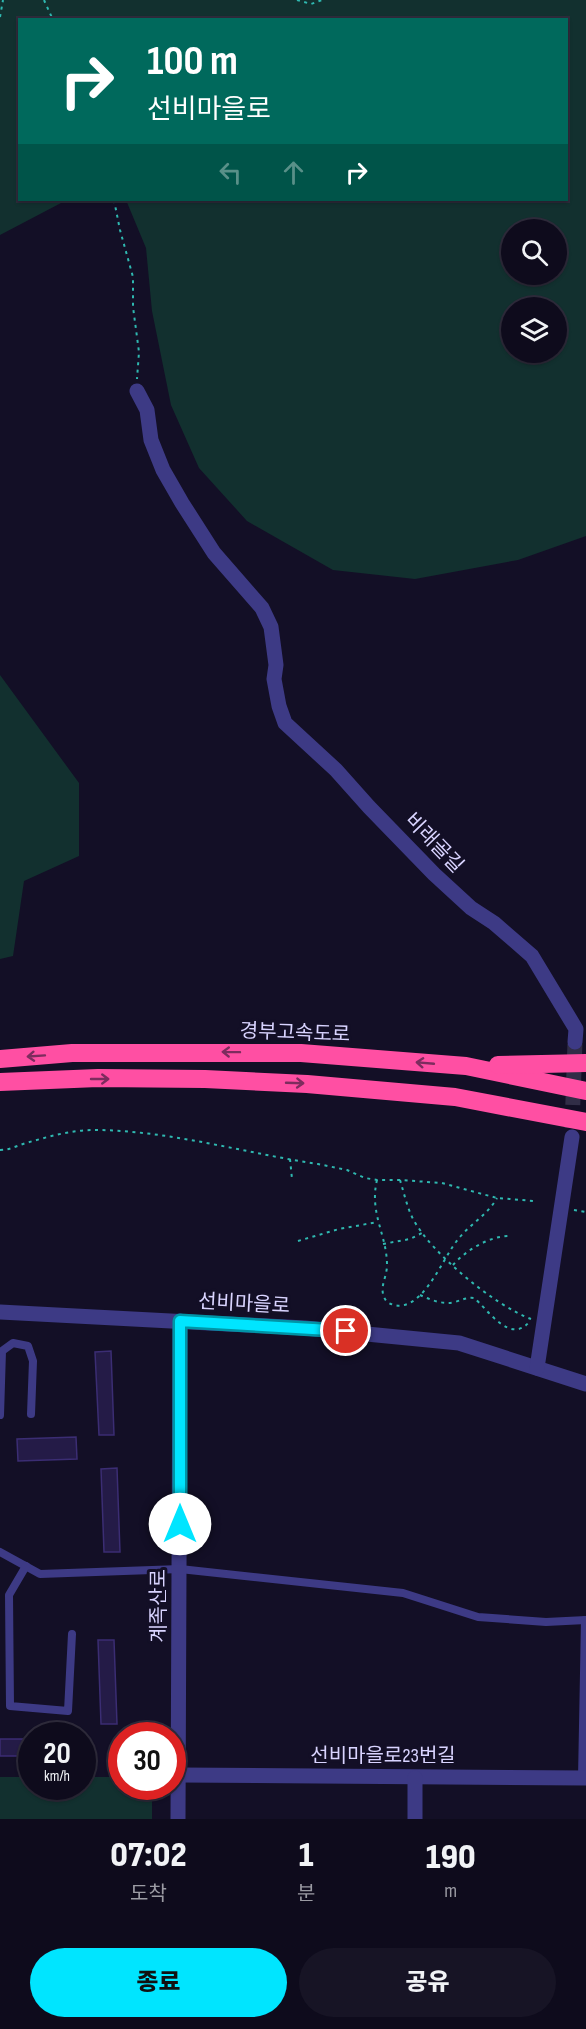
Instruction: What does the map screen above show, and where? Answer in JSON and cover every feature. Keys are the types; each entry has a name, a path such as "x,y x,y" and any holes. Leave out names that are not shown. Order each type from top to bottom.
{"highway":[{"name":"경부고속도로","path":"0,1059 72,1053 301,1053 466,1066 586,1091"},
{"path":"466,1066 586,1063"},
{"path":"0,1082 98,1078 205,1079 318,1084 455,1097 586,1122"},
{"path":"455,1097 579,1133"}],"street":[{"name":"비래골길","path":"137,391 147,410 152,440 163,470 214,553 262,608 272,627 276,665 274,679 285,723 336,770 434,874 471,908 494,923 532,956 576,1029 575,1042"},
{"path":"537,1368 579,1133"},
{"name":"선비마을로","path":"0,1312 305,1328 459,1343 586,1384"},
{"name":"계족산로","path":"180,1321 180,1722"},
{"name":"선비마을로23번길","path":"186,1775 584,1778"},
{"path":"415,1778 415,1819"},
{"name":"계족산로","path":"178,1819 179,1800"}],"lane":[{"path":"0,1415 2,1351 13,1343 28,1346 33,1361 31,1414"},
{"path":"0,1552 40,1574 180,1569 403,1593 478,1617 546,1622 585,1620 584,1778"},
{"path":"26,1566 9,1595 10,1706 68,1711 72,1634"}],"path":[{"path":"0,17 3,0"},
{"path":"44,0 52,18"},
{"path":"297,0 311,4 322,0"},
{"path":"114,201 133,277 133,307 139,352 137,391"},
{"path":"0,1150 9,1150 24,1143 67,1133 91,1130 130,1132 170,1137 347,1170 376,1180 442,1183 497,1198 534,1201"},
{"path":"290,1160 292,1179"},
{"path":"376,1180 374,1201 387,1266 383,1284 384,1298 392,1305 399,1306 413,1302 420,1295 455,1242 488,1212 497,1198"},
{"path":"400,1180 412,1218 422,1233 483,1292 521,1315 532,1319 528,1324 512,1328 493,1319 474,1298 447,1303 420,1295"},
{"path":"298,1241 339,1229 378,1222"},
{"path":"383,1244 410,1239 422,1233"},
{"path":"453,1265 471,1250 500,1237 509,1236"}],"green space":[{"path":"0,0 586,0 586,536 518,560 415,579 333,570 247,521 199,468 171,405 152,311 146,248 126,201 568,201 568,18 18,18 18,201 70,201 61,203 0,235"},
{"path":"0,675 79,783 79,856 24,881 13,956 0,959"},
{"path":"0,1777 18,1777 18,1800 96,1800 96,1777 108,1777 108,1800 152,1800 152,1819 0,1819"}],"building":[{"path":"111,1351 114,1435 99,1435 95,1352"},
{"path":"76,1437 77,1459 18,1461 17,1439"},
{"path":"117,1468 120,1552 104,1552 101,1469"},
{"path":"98,1640 114,1640 117,1722 101,1724"},
{"path":"0,1739 18,1739 18,1756 0,1756"}],"tunnel":[{"path":"572,1128 575,1042"}],"route":[{"path":"180,1524 180,1321 346,1331"}]}
